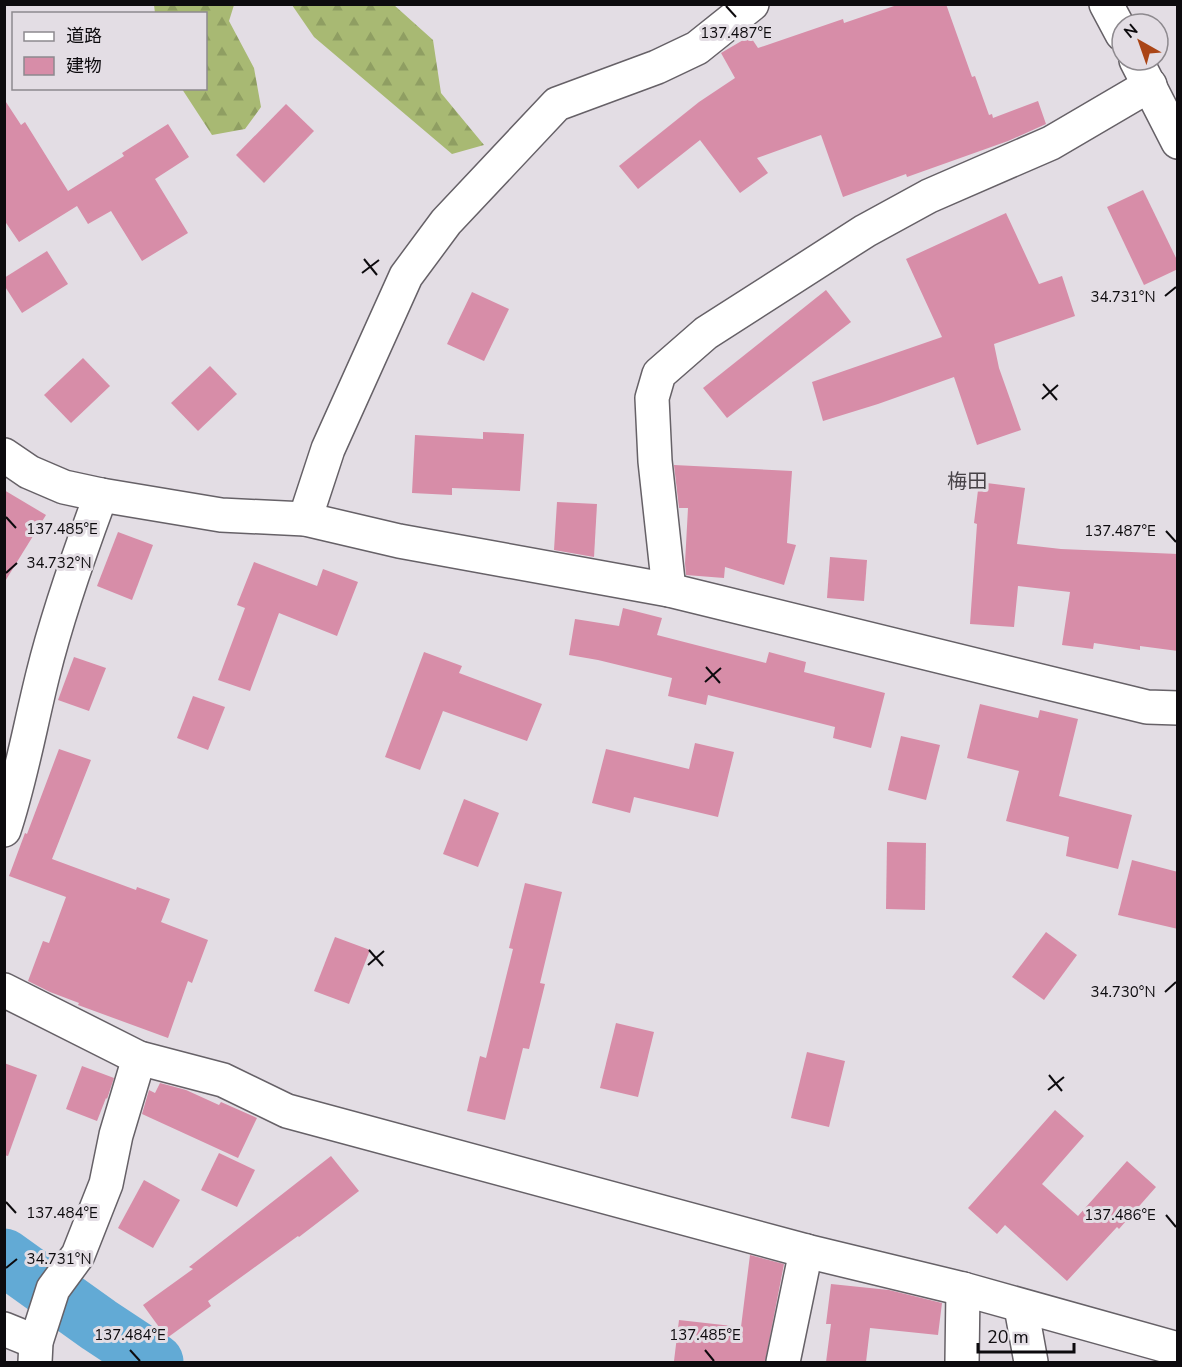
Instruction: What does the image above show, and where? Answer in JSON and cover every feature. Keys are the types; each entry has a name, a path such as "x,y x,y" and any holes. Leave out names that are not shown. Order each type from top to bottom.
{"street":[{"path":"305,519 328,449 406,276 447,222 557,104 657,67 697,48 752,4"},
{"path":"669,590 652,398 659,374 706,333 865,231 929,196 1051,143 1143,72 1178,142"},
{"path":"4,455 29,471 64,487 221,516 305,519 399,541 669,590 1147,707 1178,708"},
{"path":"4,830 17,790 30,726 54,633 74,569 102,495"},
{"path":"4,990 139,1058 223,1080 287,1111 806,1251 963,1289 1021,1307 1178,1348"},
{"path":"4,1329 35,1352 53,1289 78,1255 106,1184 116,1135 139,1058"},
{"path":"783,1362 806,1251"},
{"path":"962,1362 963,1289"},
{"path":"1021,1307 1031,1362"}],"green space":[{"path":"154,5 234,5 229,21 254,68 261,107 245,129 212,135 183,90 207,90 207,12 155,12"},
{"path":"292,5 394,5 433,40 441,93 484,145 452,154 314,37"}],"building":[{"path":"946,4 972,77 975,76 989,115 992,114 993,118 1038,101 1046,124 1008,141 843,197 821,135 757,158 768,173 740,193 700,140 638,189 619,166 699,102 735,78 721,53 750,36 758,48 843,19 844,23 897,5"},
{"path":"4,99 21,125 25,122 68,191 124,156 122,153 168,124 189,157 155,179 188,233 142,261 111,211 88,224 77,206 19,242 4,220"},
{"path":"286,104 314,131 264,183 236,155"},
{"path":"1143,190 1178,262 1178,269 1144,285 1107,207"},
{"path":"1006,213 1039,284 1062,276 1075,316 994,344 999,368 1021,430 977,445 954,377 823,421 812,382 942,337 906,259"},
{"path":"47,251 68,284 22,313 4,285 4,278"},
{"path":"826,290 851,322 727,418 703,388"},
{"path":"472,292 509,309 484,361 447,344"},
{"path":"83,358 110,386 71,423 44,395"},
{"path":"210,366 237,394 198,431 171,403"},
{"path":"483,432 524,434 520,491 452,488 452,495 412,493 415,435 483,439"},
{"path":"674,465 792,471 787,543 796,545 784,585 725,567 724,578 686,575 688,508 679,508"},
{"path":"979,482 1025,488 1017,544 1061,549 1178,554 1178,651 1140,646 1140,650 1094,643 1093,649 1062,645 1070,592 1018,586 1014,627 970,624 977,524 974,523"},
{"path":"4,490 46,515 4,583"},
{"path":"557,502 597,504 594,557 554,550"},
{"path":"118,532 153,545 132,600 97,586"},
{"path":"830,557 867,560 864,601 827,598"},
{"path":"254,562 317,586 323,569 358,582 337,636 279,613 250,691 218,680 245,608 237,605"},
{"path":"623,608 662,618 657,635 766,663 769,652 806,662 804,672 885,693 871,748 833,738 835,727 708,695 706,705 668,696 672,678 569,655 575,619 619,626"},
{"path":"424,652 462,666 459,673 542,704 527,741 443,711 420,770 385,757"},
{"path":"74,657 106,668 89,711 58,700"},
{"path":"193,696 225,707 208,750 177,738"},
{"path":"980,704 1038,718 1040,710 1078,719 1059,796 1132,815 1118,869 1066,856 1069,837 1006,821 1019,771 967,758"},
{"path":"901,736 940,745 926,800 888,790"},
{"path":"695,743 734,752 718,817 634,797 630,813 592,803 606,749 689,769"},
{"path":"59,749 91,760 52,859 136,890 137,887 170,899 161,922 208,940 192,983 188,981 168,1038 78,1005 79,1003 28,981 43,941 49,943 66,897 9,876"},
{"path":"464,799 499,813 478,867 443,854"},
{"path":"887,842 926,843 925,910 886,909"},
{"path":"1132,860 1178,872 1178,929 1118,915"},
{"path":"525,883 562,892 540,983 545,984 529,1049 523,1048 505,1120 467,1111 480,1056 486,1058 513,949 509,948"},
{"path":"1046,932 1077,955 1044,1000 1012,977"},
{"path":"335,937 370,950 349,1004 314,991"},
{"path":"616,1023 654,1032 638,1097 600,1088"},
{"path":"807,1052 845,1061 829,1127 791,1118"},
{"path":"4,1063 37,1075 8,1156 4,1155"},
{"path":"82,1066 114,1078 97,1121 66,1109"},
{"path":"160,1083 186,1090 219,1105 221,1102 257,1118 238,1158 142,1114 149,1090 155,1093"},
{"path":"1055,1110 1084,1136 1042,1184 1078,1216 1127,1161 1156,1187 1119,1229 1117,1227 1067,1281 1005,1225 997,1234 968,1208"},
{"path":"219,1153 255,1170 237,1207 201,1190"},
{"path":"331,1156 359,1191 299,1237 208,1301 211,1306 167,1338 143,1305 193,1269 189,1267"},
{"path":"144,1180 180,1200 153,1248 118,1228"},
{"path":"750,1255 784,1264 765,1362 674,1361 679,1320 741,1327"},
{"path":"831,1284 889,1290 942,1303 938,1335 870,1328 866,1362 826,1362 831,1324 826,1324"}],"waterway":[{"path":"4,1257 155,1362"}],"district":[{"name":"梅田","path":"967,481"}]}
